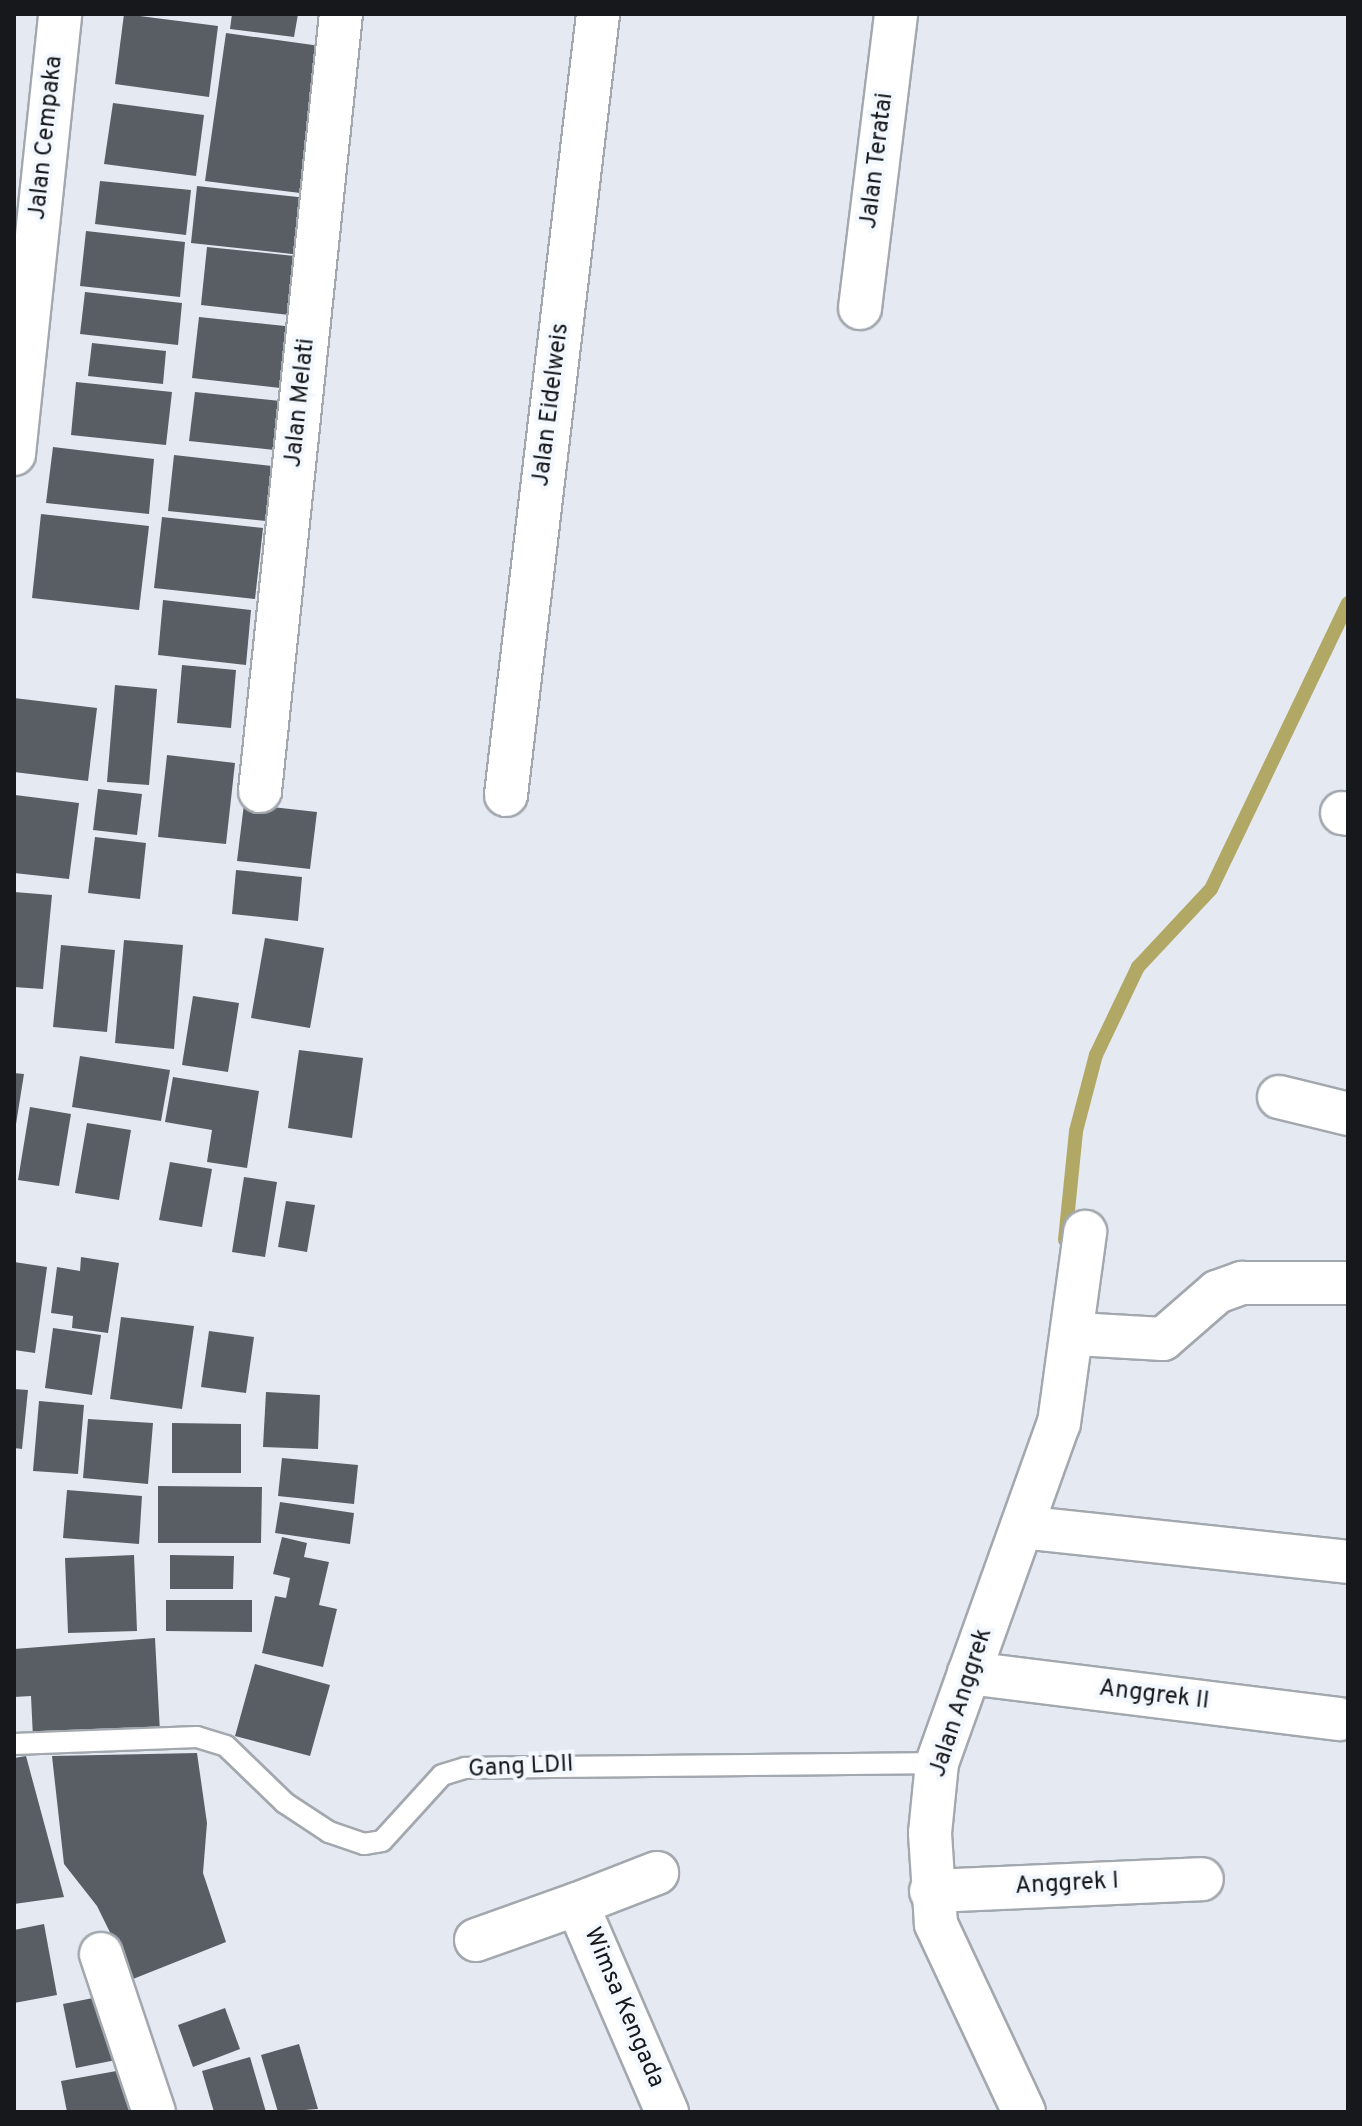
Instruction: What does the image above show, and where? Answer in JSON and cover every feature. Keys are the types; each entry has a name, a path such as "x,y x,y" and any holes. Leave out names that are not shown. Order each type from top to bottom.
{"street":[{"name":"Jalan Cempaka","path":"14,454 60,14"},
{"name":"Jalan Melati","path":"260,791 341,14"},
{"name":"Jalan Eidelweis","path":"506,795 598,14"},
{"name":"Jalan Teratai","path":"860,308 896,14"},
{"path":"1279,1097 1348,1114"},
{"name":"Jalan Anggrek","path":"1024,2112 944,1948 931,1891 937,1763 1059,1423 1076,1334 1085,1232"},
{"path":"1076,1334 1163,1339 1217,1292 1242,1283 1348,1283"},
{"path":"1022,1527 1348,1562"},
{"name":"Anggrek II","path":"969,1673 1339,1719"},
{"name":"Wimsa Kengada","path":"476,1940 657,1873"},
{"name":"Anggrek I","path":"931,1891 1202,1879"},
{"name":"Wimsa Kengada","path":"577,1904 667,2112"},
{"path":"101,1954 154,2112"}],"lane":[{"name":"Gang LDII","path":"14,1744 197,1737 226,1746 285,1803 364,1844 382,1841 442,1775 465,1768 937,1763"}],"building":[{"path":"124,14 218,26 209,97 115,84"},
{"path":"232,14 298,14 294,37 230,29"},
{"path":"226,33 320,46 300,193 205,181"},
{"path":"113,103 204,115 196,176 104,164"},
{"path":"100,181 191,190 186,235 95,224"},
{"path":"197,186 307,198 301,255 191,243"},
{"path":"86,231 185,242 180,297 80,286"},
{"path":"207,247 314,258 307,317 201,305"},
{"path":"85,292 182,303 178,345 80,334"},
{"path":"199,317 304,328 298,390 192,378"},
{"path":"92,343 166,351 163,384 88,376"},
{"path":"76,382 172,392 166,445 71,435"},
{"path":"195,392 290,402 284,451 189,441"},
{"path":"53,447 154,459 149,514 46,503"},
{"path":"174,455 272,466 266,521 168,511"},
{"path":"41,514 149,526 139,610 32,598"},
{"path":"162,517 263,528 255,599 154,588"},
{"path":"163,600 251,610 246,665 158,655"},
{"path":"182,665 236,670 231,728 177,723"},
{"path":"115,685 157,689 149,785 107,782"},
{"path":"14,698 97,708 88,781 14,772"},
{"path":"167,755 235,763 226,844 158,837"},
{"path":"98,789 142,794 137,835 93,830"},
{"path":"15,795 79,803 69,879 14,873"},
{"path":"244,804 317,812 310,869 237,861"},
{"path":"95,837 146,843 140,899 88,893"},
{"path":"236,870 302,877 298,921 232,914"},
{"path":"14,892 52,895 43,989 14,987"},
{"path":"265,938 324,948 310,1028 251,1018"},
{"path":"124,940 183,945 174,1049 115,1043"},
{"path":"61,945 115,950 107,1032 53,1027"},
{"path":"193,996 239,1003 228,1072 182,1065"},
{"path":"299,1050 363,1058 352,1138 288,1128"},
{"path":"80,1056 170,1070 161,1121 72,1107"},
{"path":"14,1073 24,1074 16,1124 14,1124"},
{"path":"173,1077 259,1091 247,1168 207,1162 212,1130 165,1122"},
{"path":"30,1107 71,1114 59,1186 18,1180"},
{"path":"87,1123 131,1130 119,1200 75,1193"},
{"path":"170,1162 212,1169 202,1227 159,1220"},
{"path":"244,1177 277,1182 265,1257 232,1252"},
{"path":"286,1201 315,1205 307,1252 278,1247"},
{"path":"81,1257 119,1263 108,1333 72,1328 73,1316 51,1313 57,1267 80,1271"},
{"path":"14,1262 47,1267 35,1353 14,1350"},
{"path":"121,1317 194,1326 182,1409 110,1399"},
{"path":"53,1328 101,1335 92,1395 45,1388"},
{"path":"209,1331 254,1337 246,1393 201,1387"},
{"path":"14,1389 28,1390 22,1449 14,1448"},
{"path":"266,1392 320,1395 318,1449 263,1447"},
{"path":"39,1401 84,1405 78,1474 33,1471"},
{"path":"88,1419 153,1423 148,1484 83,1478"},
{"path":"172,1423 241,1424 241,1473 172,1473"},
{"path":"282,1458 358,1465 354,1504 278,1496"},
{"path":"158,1486 262,1487 261,1543 158,1543"},
{"path":"67,1490 142,1496 139,1544 63,1538"},
{"path":"280,1502 354,1513 350,1544 275,1533"},
{"path":"282,1537 307,1543 304,1557 329,1562 319,1605 337,1609 323,1667 262,1653 275,1596 286,1598 290,1578 273,1574"},
{"path":"134,1555 137,1631 68,1633 65,1558"},
{"path":"170,1555 234,1556 233,1589 170,1589"},
{"path":"166,1600 252,1600 252,1632 166,1631"},
{"path":"155,1638 160,1732 33,1738 31,1696 14,1697 14,1649"},
{"path":"255,1664 330,1685 310,1756 235,1736"},
{"path":"197,1753 207,1823 203,1873 226,1942 133,1979 97,1906 64,1864 52,1756"},
{"path":"26,1756 64,1897 14,1904 14,1758"},
{"path":"44,1924 57,1995 14,2003 14,1930"},
{"path":"103,1996 116,2060 76,2068 63,2004"},
{"path":"225,2008 240,2049 193,2067 178,2025"},
{"path":"299,2044 318,2109 278,2112 261,2055"},
{"path":"250,2057 266,2112 214,2112 202,2071"},
{"path":"122,2070 130,2112 67,2112 61,2081"}],"waterway":[{"path":"1065,1240 1076,1131 1096,1055 1138,967 1211,889 1348,603"}]}
